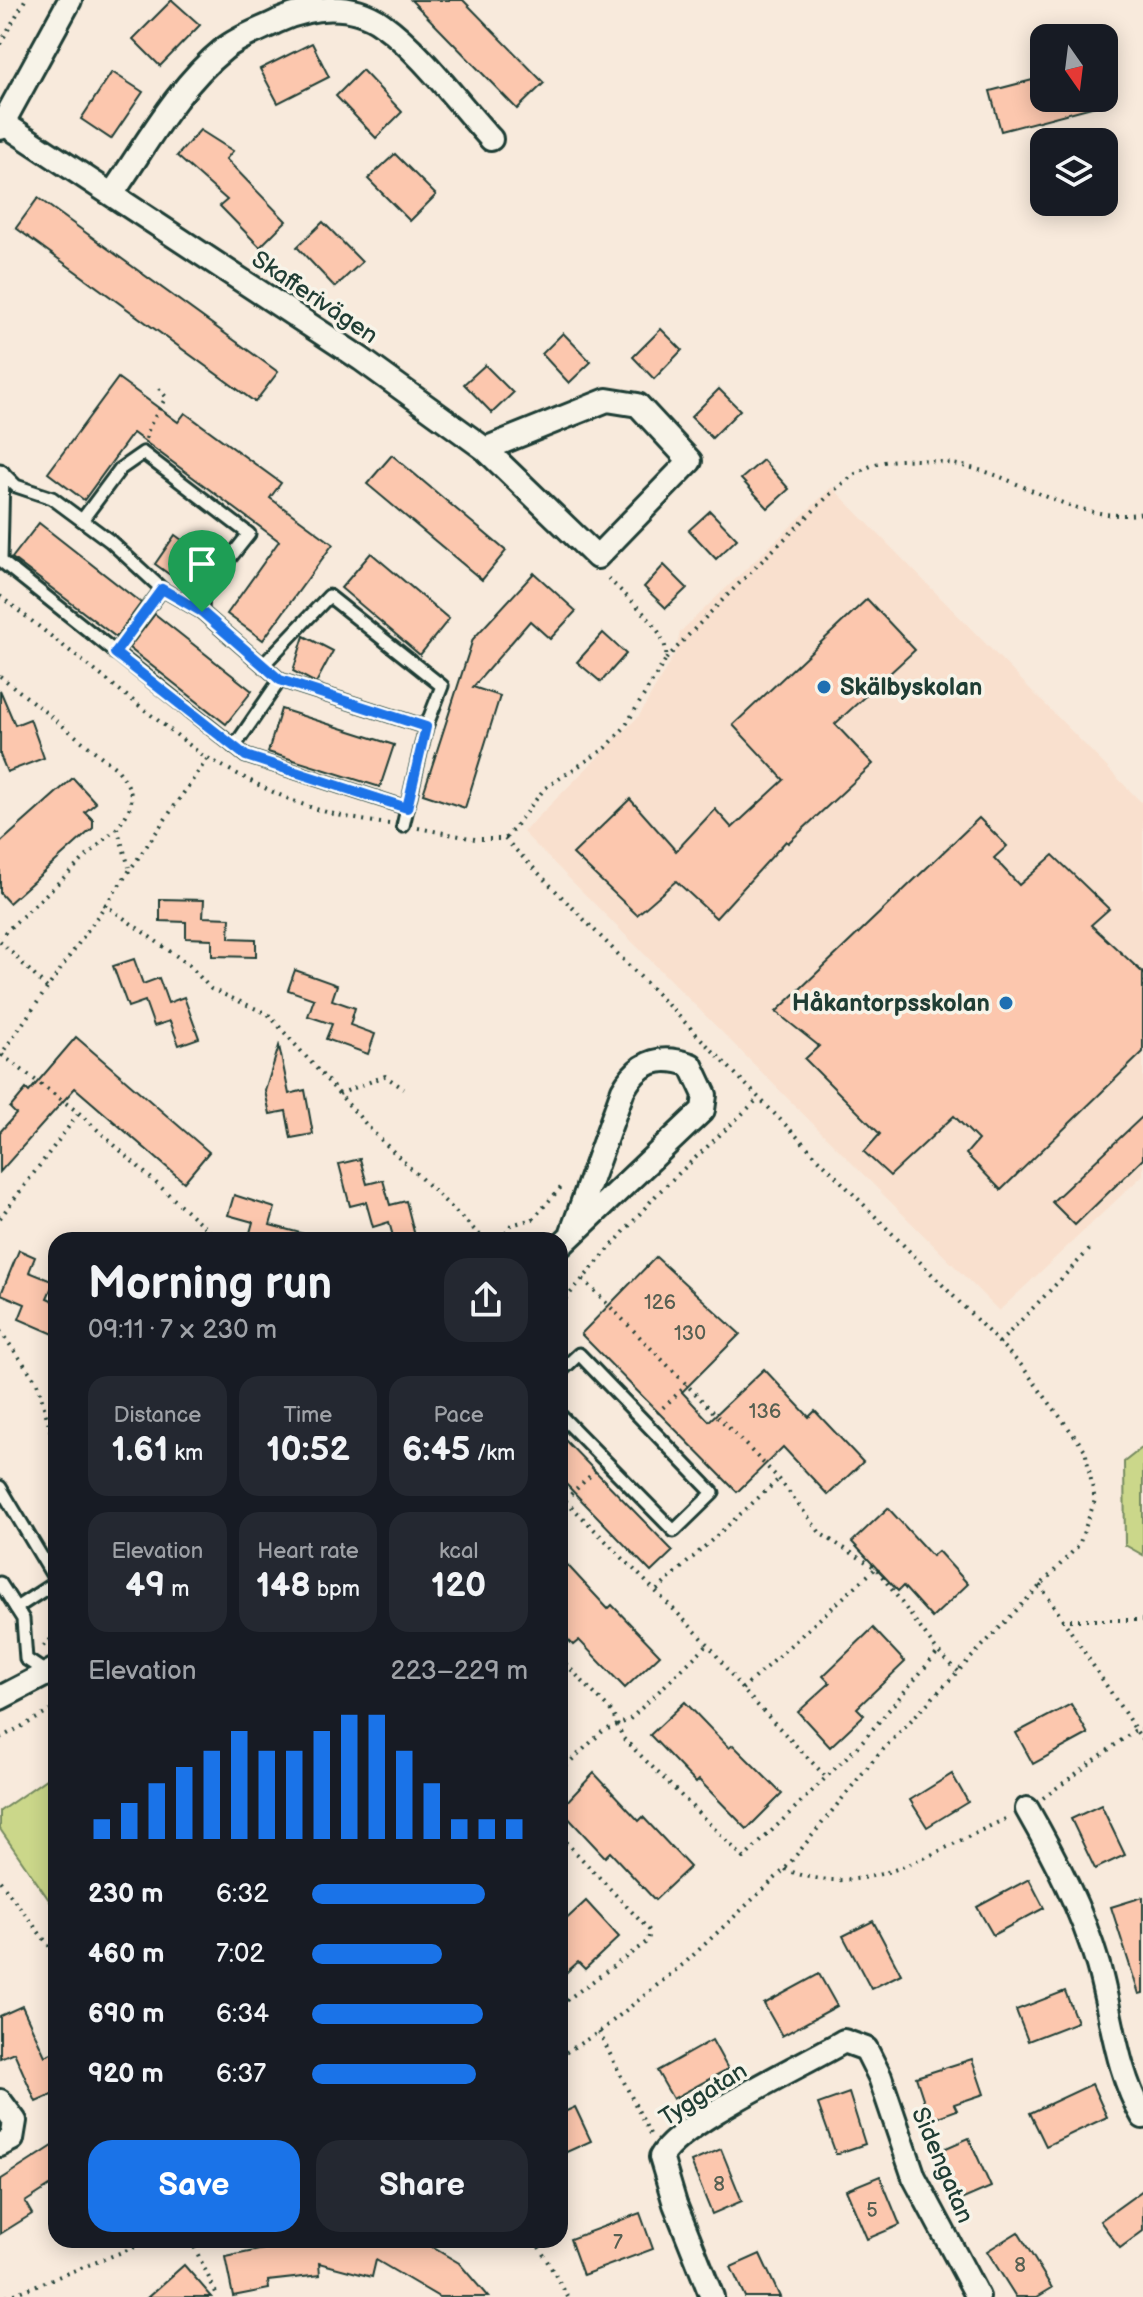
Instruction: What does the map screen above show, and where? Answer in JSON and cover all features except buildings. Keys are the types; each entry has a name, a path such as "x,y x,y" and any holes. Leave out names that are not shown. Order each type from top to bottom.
{"street":[{"path":"1,124 70,0"},
{"path":"112,194 177,99 223,50 295,13 314,9 348,8 379,22 398,37 491,139"},
{"name":"Skafferivägen","path":"1,124 361,359 485,449 597,557"},
{"path":"485,449 607,400 638,405 690,461 597,557"},
{"path":"568,1234 632,1073 660,1058 691,1065 705,1095 703,1110 568,1237"},
{"path":"0,1698 48,1673"},
{"path":"1027,1809 1051,1851 1087,1932 1120,2061 1143,2117"},
{"name":"Tyggatan","path":"712,2297 675,2204 661,2157 667,2146 724,2108 844,2041 866,2049"},
{"name":"Sidengatan","path":"866,2049 880,2077 914,2177 978,2297"},
{"path":"0,2101 15,2121 12,2139 0,2145"}],"lane":[{"path":"82,520 120,469 143,453 249,534 203,592 202,612"},
{"path":"1,471 16,486 52,498 82,520 162,589 202,612 280,680 426,727"},
{"path":"1,471 1,561 246,756 407,808"},
{"path":"115,653 162,589"},
{"path":"264,664 329,596 442,686 426,727 403,826"},
{"path":"234,747 280,680"},
{"path":"568,1364 579,1354 713,1493 674,1531 568,1423"},
{"path":"0,1487 48,1568"},
{"path":"0,1583 26,1629 26,1659 48,1669"},
{"path":"16,1608 48,1587"}],"path":[{"path":"0,44 25,0"},
{"path":"143,453 149,427 166,397 155,384"},
{"path":"505,839 545,788 575,771 615,738 666,659 731,590 848,477 875,464 928,462 963,466 992,474 1089,512 1143,513"},
{"path":"597,557 599,569 660,633 668,649 666,659"},
{"path":"0,596 208,758 292,803 324,814 475,839 505,839 999,1343 1046,1396 1085,1450 1095,1500 1079,1545 875,1758 785,1869 687,1961 599,2032 568,2051"},
{"path":"0,676 117,769 132,787 132,809 117,828 0,939 47,988"},
{"path":"208,758 0,1055 79,1113 210,1232"},
{"path":"117,828 129,867"},
{"path":"104,904 189,965 211,989 268,1014 339,1094 477,1232"},
{"path":"339,1094 385,1076 404,1089"},
{"path":"568,1296 658,1193 758,1099"},
{"path":"0,1218 79,1113"},
{"path":"507,1232 511,1225"},
{"path":"999,1343 1090,1249"},
{"path":"583,1279 779,1479 821,1534 876,1568 938,1652 959,1672"},
{"path":"0,1331 37,1382 48,1421"},
{"path":"646,1423 687,1385"},
{"path":"568,1497 605,1461"},
{"path":"656,1590 779,1479"},
{"path":"568,1503 708,1644 742,1689 827,1778"},
{"path":"742,1689 876,1568"},
{"path":"1040,1585 1143,1741"},
{"path":"1062,1620 1143,1620"},
{"path":"568,1764 603,1731 629,1720 708,1644"},
{"path":"568,1666 612,1712 623,1738 744,1858 827,1778 938,1652"},
{"path":"0,1738 48,1712"},
{"path":"785,1869 807,1878 851,1879 890,1873 922,1862 979,1830 1027,1809 1134,1731 1143,1729"},
{"path":"568,1845 650,1931 648,1941 568,1999"},
{"path":"0,1881 48,1944"},
{"path":"599,2032 651,2134 667,2146"},
{"path":"6,2297 132,2248"},
{"path":"195,2248 218,2297"},
{"path":"540,2248 568,2297"}],"shaded area":[{"path":"832,487 1143,804 1143,1175 999,1311 523,832 639,716 676,651 680,632"}],"green space":[{"path":"1143,1447 1143,1555 1125,1545 1124,1462"},
{"path":"46,1779 48,1782 48,1898 0,1829 0,1811"}],"place":[{"name":"Skälbyskolan","path":"824,687"},
{"name":"Håkantorpsskolan","path":"1006,1003"}],"route":[{"path":"162,589 202,612 280,680 426,727 407,808 246,756 115,653 162,589"}]}
